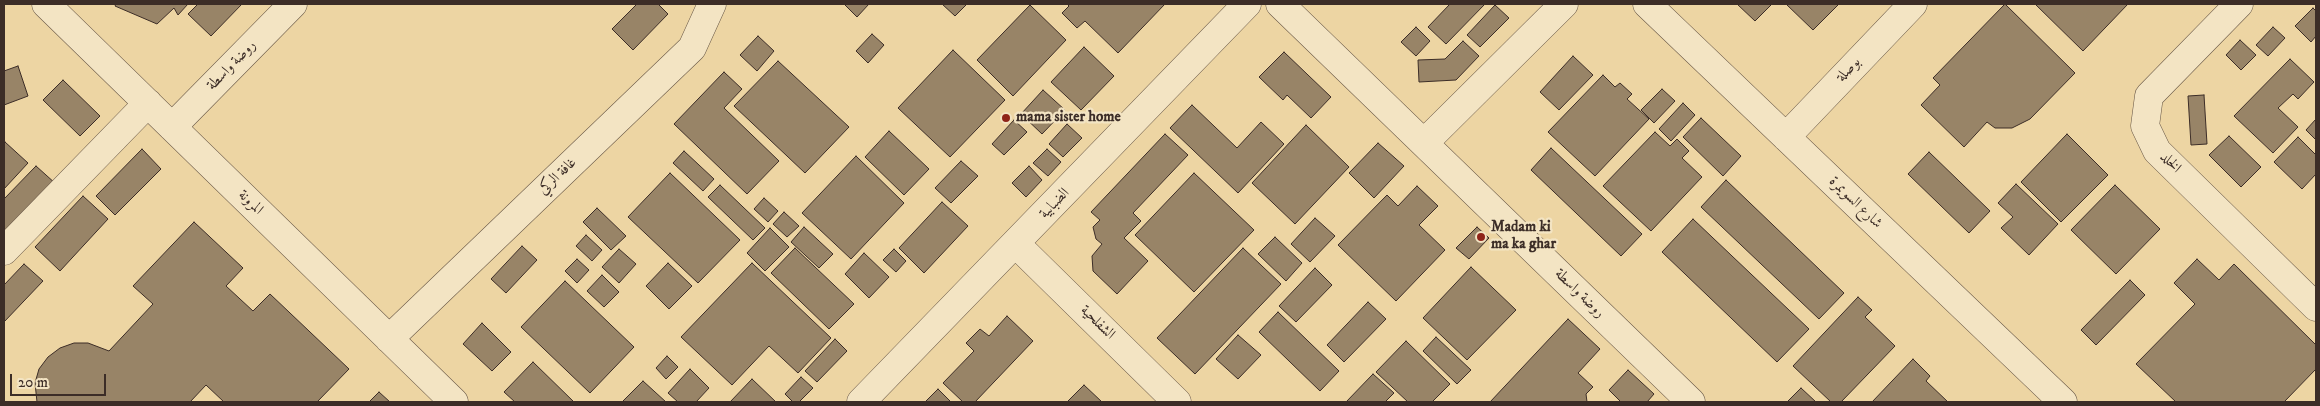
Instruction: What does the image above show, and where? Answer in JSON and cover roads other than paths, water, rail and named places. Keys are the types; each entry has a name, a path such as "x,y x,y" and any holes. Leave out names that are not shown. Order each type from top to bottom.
{"street":[{"name":"المرونة","path":"46,4 454,402"},
{"name":"روضة واسطة","path":"172,127 293,4"},
{"name":"غافة الركي","path":"389,339 692,48 712,4"},
{"name":"الضبابية","path":"861,402 1247,4"},
{"name":"روضة واسطة","path":"1280,4 1690,402"},
{"path":"1424,143 1564,4"},
{"name":"شارع السويمرة","path":"1647,4 2063,402"},
{"name":"بوصلة","path":"1786,137 1913,4"},
{"name":"الخلد","path":"2239,4 2149,96 2145,126 2157,151 2316,307"},
{"path":"4,251 148,103"},
{"name":"الشفلحية","path":"1016,244 1177,402"}],"place":[{"name":"mama sister home","path":"1006,118"},
{"name":"Madam ki ma ka ghar","path":"1481,237"}]}
